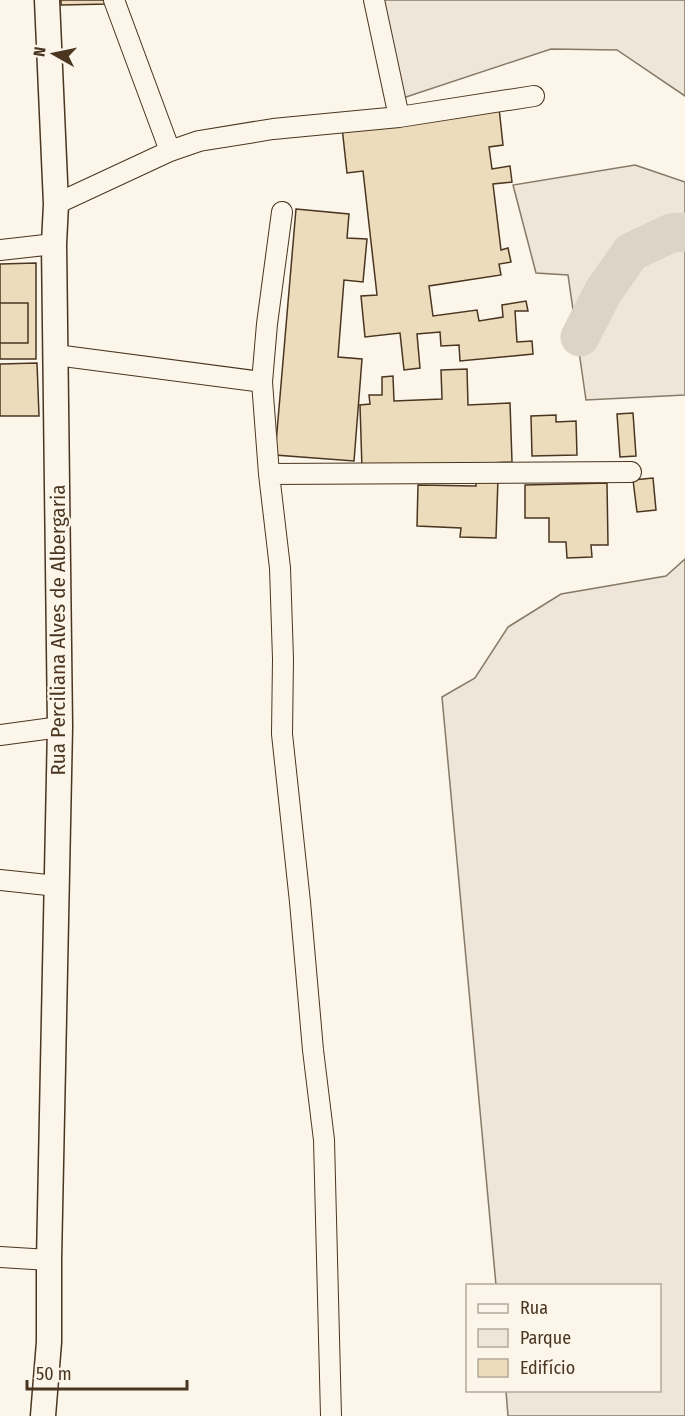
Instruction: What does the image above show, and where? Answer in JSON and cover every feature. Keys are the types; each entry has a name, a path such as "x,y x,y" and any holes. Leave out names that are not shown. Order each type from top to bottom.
{"street":[{"name":"Rua Perciliana Alves de Albergaria","path":"43,1416 49,1342 60,727 54,244 56,204 47,0"},
{"path":"114,0 170,151"},
{"path":"374,0 399,117"},
{"path":"56,204 170,151 199,141 273,129 399,117 534,96"},
{"path":"282,212 267,324 262,382 269,474 280,568 283,659 282,734 324,1140 331,1416"},
{"path":"0,250 54,244"},
{"path":"56,355 262,382"},
{"path":"269,474 631,472"},
{"path":"0,735 60,727"},
{"path":"0,880 57,886"},
{"path":"0,1257 49,1260"}],"green space":[{"path":"383,0 685,0 685,96 617,50 551,49 403,98"},
{"path":"635,165 685,182 685,395 586,400 568,275 536,273 513,185"},
{"path":"685,559 685,1416 508,1416 506,1392 661,1392 661,1284 496,1284 442,697 475,678 508,627 561,594 666,576"}],"building":[{"path":"61,0 106,0 108,4 61,5"},
{"path":"499,108 503,145 489,147 492,169 510,166 512,182 493,184 501,250 508,248 511,262 499,264 501,275 429,286 433,316 477,310 479,321 503,317 502,305 526,301 528,311 515,311 517,342 532,341 533,354 460,361 459,345 441,346 440,332 417,334 420,368 404,370 400,333 365,337 361,296 377,295 363,171 347,173 342,127"},
{"path":"296,209 349,214 347,238 367,239 363,282 344,280 338,357 362,359 354,461 275,455"},
{"path":"36,263 36,359 0,359 0,264"},
{"path":"0,303 28,303 28,343 0,343"},
{"path":"37,363 39,416 0,416 0,364"},
{"path":"467,369 468,405 510,403 512,462 362,469 360,405 370,404 369,395 382,395 382,377 393,376 394,401 442,399 441,370"},
{"path":"633,413 636,456 620,457 617,414"},
{"path":"556,415 556,422 576,421 577,455 532,456 531,416"},
{"path":"476,477 498,478 496,538 460,537 461,528 417,526 418,485 476,486"},
{"path":"653,478 656,510 637,512 633,480"},
{"path":"607,483 608,545 591,545 592,557 567,558 566,542 549,542 549,518 525,518 525,485"}],"waterway":[{"path":"580,337 603,292 631,252 671,233 685,232"}]}
